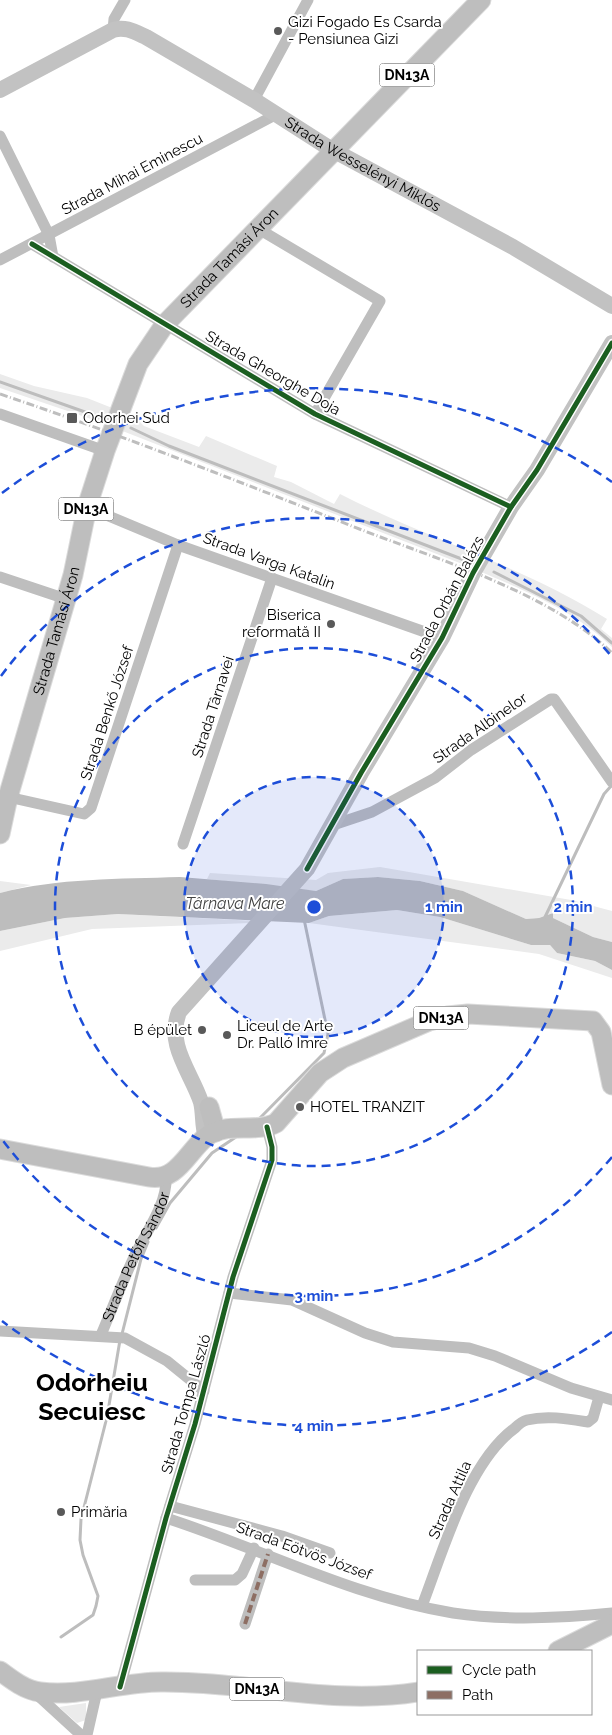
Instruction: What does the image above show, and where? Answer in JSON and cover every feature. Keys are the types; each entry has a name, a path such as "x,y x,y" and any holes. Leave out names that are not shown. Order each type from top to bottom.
{"main road":[{"name":"Strada Tamási Áron","path":"0,834 6,791 66,600 87,507 105,451 138,364 165,324 333,149 481,0"},
{"name":"Strada Wesselényi Miklós","path":"113,30 120,28 146,37 333,149 514,247 612,306"},
{"path":"0,90 113,30"},
{"name":"Strada Orbán Balázs","path":"196,1089 182,1062 174,1037 175,1023 179,1012 306,869 442,638 472,573 511,507 537,470 612,343"},
{"name":"DN13A","path":"211,1134 252,1128 284,1116 320,1073 343,1058 404,1031 448,1016 468,1014 593,1021 601,1032 612,1085"},
{"path":"196,1089 209,1107 224,1119 252,1128"},
{"path":"196,1089 211,1134"},
{"path":"209,1107 211,1134"},
{"name":"Strada Petőfi Sándor","path":"173,1171 211,1134"},
{"path":"0,1140 24,1152"},
{"path":"0,1149 149,1177 173,1171"},
{"path":"560,1650 612,1624"},
{"name":"DN13A","path":"0,1671 32,1690 42,1692 97,1691 160,1682 378,1696 417,1692"}],"street":[{"path":"113,30 114,19 125,0"},
{"path":"254,100 308,0"},
{"name":"Strada Mihai Eminescu","path":"0,260 277,114"},
{"path":"0,136 49,235 53,257"},
{"path":"257,228 380,301 315,414"},
{"name":"Strada Gheorghe Doja","path":"32,244 315,414 511,507"},
{"path":"0,414 105,451"},
{"name":"Strada Varga Katalin","path":"87,507 178,545 442,638"},
{"name":"Strada Benkő József","path":"6,791 84,814 91,808 178,545"},
{"path":"0,578 66,600"},
{"name":"Strada Târnavei","path":"183,844 272,578"},
{"name":"Strada Albinelor","path":"333,826 372,812 426,783 470,750 551,699 554,699 611,780"},
{"name":"Strada Tompa László","path":"120,1687 166,1518 204,1391 229,1293 272,1160 272,1147 252,1128"},
{"name":"Strada Petőfi Sándor","path":"101,1335 134,1256 173,1171"},
{"path":"229,1293 292,1300 365,1333 393,1342 469,1348 486,1353 571,1388 612,1400"},
{"path":"0,1331 101,1335 120,1338 167,1361 204,1391"},
{"name":"Strada Attila","path":"422,1606 460,1508 480,1468 494,1447 526,1420 560,1418 588,1422 593,1418 599,1397"},
{"path":"170,1506 274,1534 330,1553"},
{"name":"Strada Eötvös József","path":"166,1518 254,1548 341,1584 422,1606 488,1617 577,1616 612,1612"},
{"path":"195,1580 235,1580 242,1574 254,1548"},
{"path":"245,1624 268,1554"},
{"path":"577,1616 580,1640"},
{"path":"32,1690 81,1735"},
{"path":"87,1735 97,1691"}],"shaded area":[{"path":"0,374 34,386 87,398 135,417 144,426 199,447 206,436 277,466 274,477 291,482 334,504 340,494 407,525 509,568 575,600 607,619 601,629 612,638 612,647 596,633 563,610 508,583 97,421 0,388"},
{"path":"380,867 571,900 612,911 612,942 593,937 553,918 553,913 539,918 526,919 463,891 420,881 378,877 343,879 316,891 207,879 210,873 316,880 328,873"},
{"path":"0,881 31,885 0,893"},
{"path":"397,910 440,917 531,945 550,945 557,953 595,961 612,970 612,978 539,954 309,923 329,916"},
{"path":"118,914 273,922 92,929 0,951 0,931 65,918"},
{"path":"86,1703 86,1720 77,1723 59,1707"}],"water":[{"name":"Târnava Mare","path":"180,877 266,884 316,891 343,879 378,877 420,881 463,891 526,919 539,918 553,913 553,918 593,937 612,942 612,970 595,961 557,953 550,945 531,945 440,917 397,910 329,916 309,923 118,914 65,918 0,931 0,893 44,884"}],"waterway":[{"path":"0,382 102,418"},
{"path":"131,428 169,446 472,563"},
{"path":"494,572 581,616 612,643"},
{"path":"545,917 604,794 612,785"},
{"path":"258,1120 324,1053 328,1034 304,919"},
{"path":"156,1228 170,1203 212,1153 239,1135"},
{"path":"122,1334 141,1259 148,1242"},
{"path":"61,1637 93,1615 98,1596 83,1555 80,1540 81,1519 107,1417 120,1340"}],"railway":[{"path":"0,394 182,460 494,581 558,613 587,632 612,653"}],"marked path":[{"path":"245,1624 268,1554"}],"cycle path":[{"path":"32,244 315,414 511,507"},
{"path":"307,869 361,773 442,638 473,573 511,507 537,470 612,343"},
{"path":"120,1687 166,1518 195,1424 233,1277 272,1160 272,1147 267,1127"}],"place":[{"name":"Gizi Fogado Es Csarda - Pensiunea Gizi","path":"278,31"},
{"name":"Odorhei Sud","path":"72,418"},
{"name":"Biserica reformată II","path":"331,624"},
{"name":"B épület","path":"202,1030"},
{"name":"Liceul de Arte Dr. Palló Imre","path":"227,1035"},
{"name":"HOTEL TRANZIT","path":"300,1107"},
{"name":"Primăria","path":"61,1512"}],"district":[{"name":"Odorheiu Secuiesc","path":"92,1396"}]}
